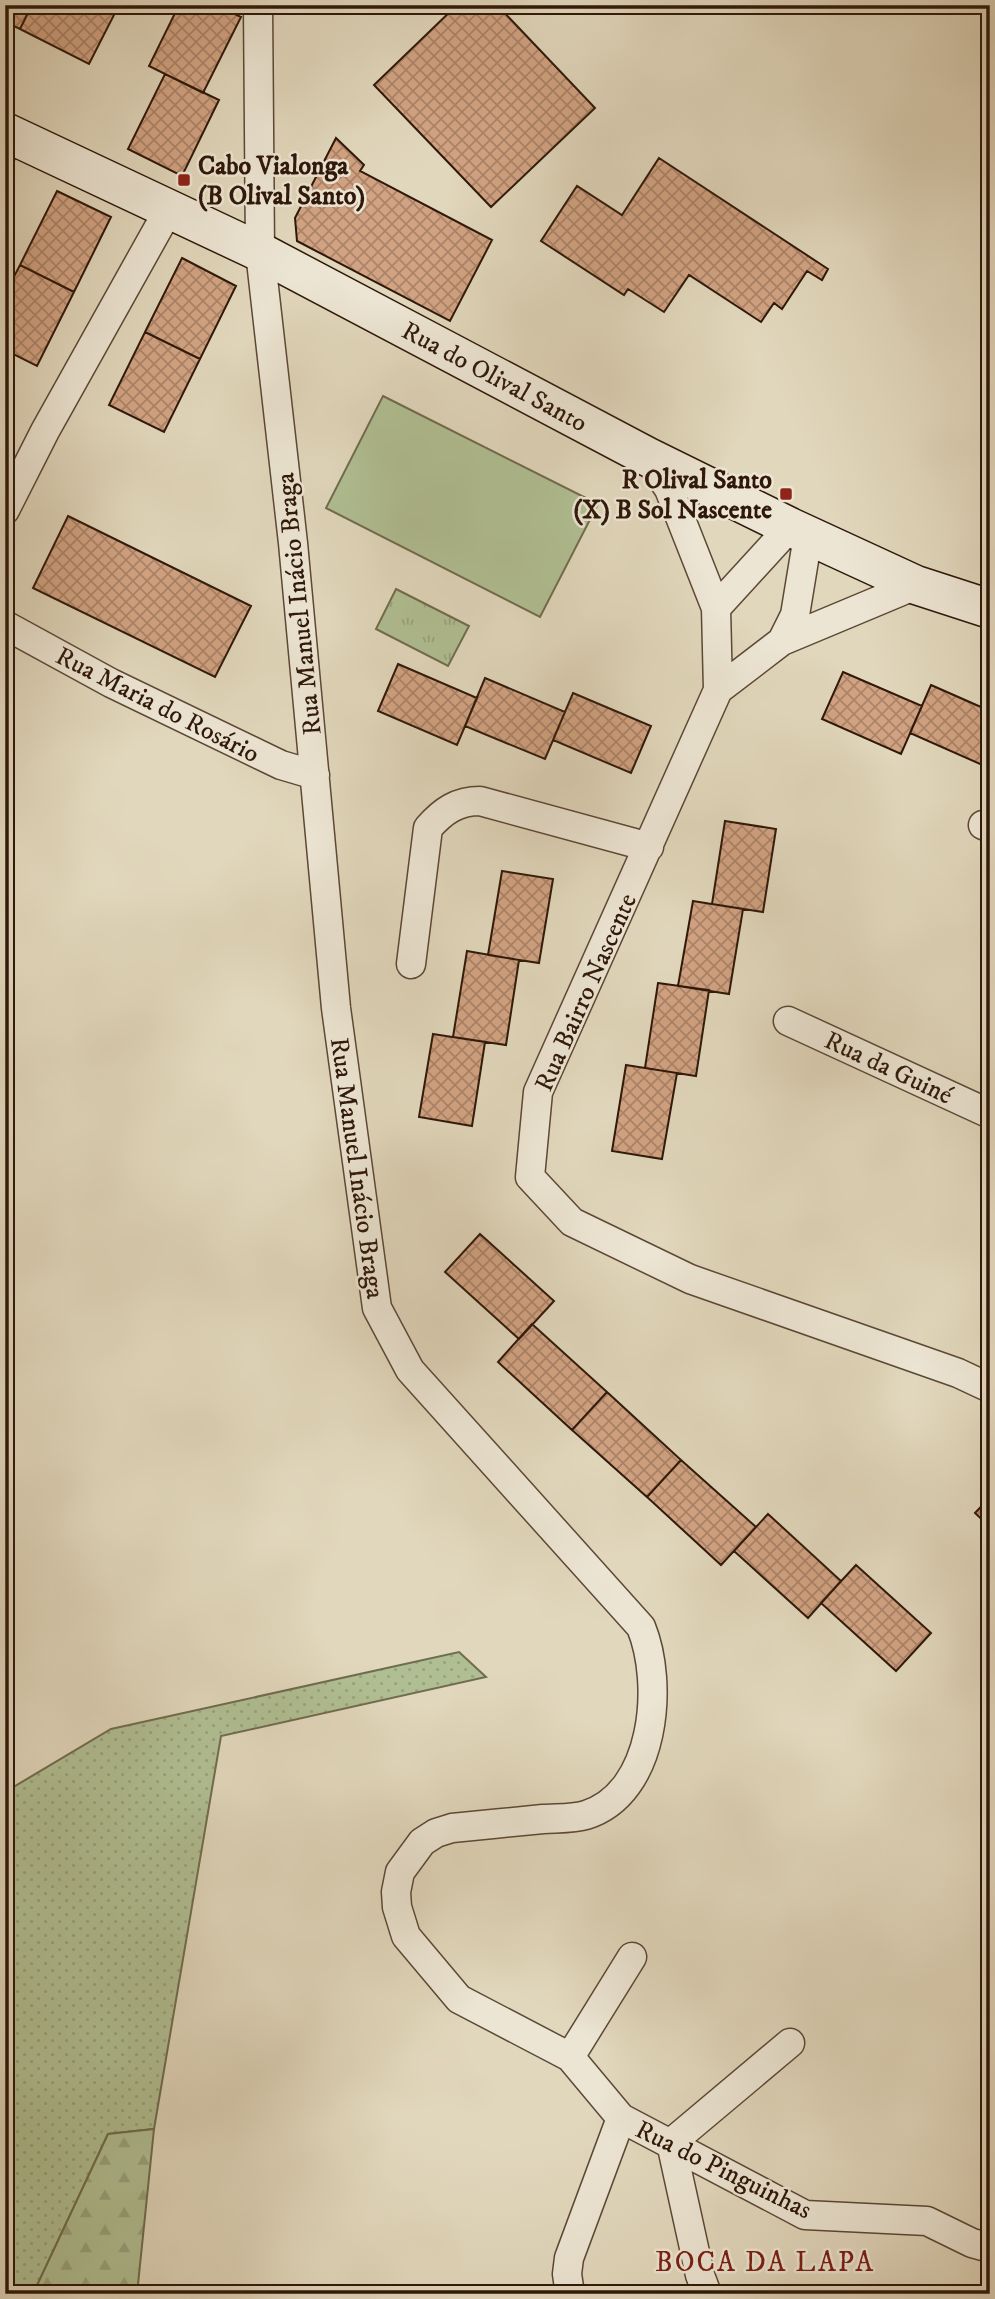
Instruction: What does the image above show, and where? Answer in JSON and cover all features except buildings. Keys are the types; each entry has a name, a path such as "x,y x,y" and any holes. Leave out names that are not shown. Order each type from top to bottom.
{"street":[{"name":"Rua Manuel Inácio Braga","path":"258,5 260,252 293,543 336,1008 377,1308 410,1370 640,1627 652,1662 653,1702 645,1744 629,1782 616,1796 587,1815 452,1828 436,1833 410,1854 400,1872 397,1907 406,1936 459,1999 570,2057"},
{"name":"Rua do Olival Santo","path":"9,144 169,209 260,252 648,457 799,531 916,584 990,609"},
{"path":"5,510 45,431 169,209"},
{"name":"Rua Bairro Nascente","path":"648,457 669,489 716,608 718,690 538,1091 530,1177 572,1222 690,1279 958,1373 990,1388"},
{"path":"716,608 799,531"},
{"name":"Rua Bairro Nascente","path":"782,641 795,615 799,531"},
{"name":"Rua Bairro Nascente","path":"718,690 782,641 916,584"},
{"name":"Rua Maria do Rosário","path":"5,625 123,689 281,765 314,775"},
{"path":"411,964 428,828 453,806 467,801 480,801 649,847"},
{"name":"Rua da Guiné","path":"788,1021 990,1114"},
{"path":"570,2294 567,2274 569,2258 621,2118 570,2057 632,1957"},
{"path":"707,2294 700,2275 671,2143 790,2043"},
{"name":"Rua do Pinguinhas","path":"621,2118 805,2215 927,2221 972,2243 990,2248"}],"green space":[{"path":"383,396 598,504 540,617 326,508"},
{"path":"396,589 469,626 448,666 376,629"},
{"path":"459,1652 486,1677 221,1736 154,2129 108,2134 33,2294 5,2294 5,1792 111,1729"},
{"path":"154,2129 137,2294 33,2294 108,2134"}],"place":[{"name":"Cabo Vialonga (B Olival Santo)","path":"184,180"},
{"name":"R Olival Santo (X) B Sol Nascente","path":"786,494"}],"district":[{"name":"BOCA DA LAPA","path":"765,2261"}]}
